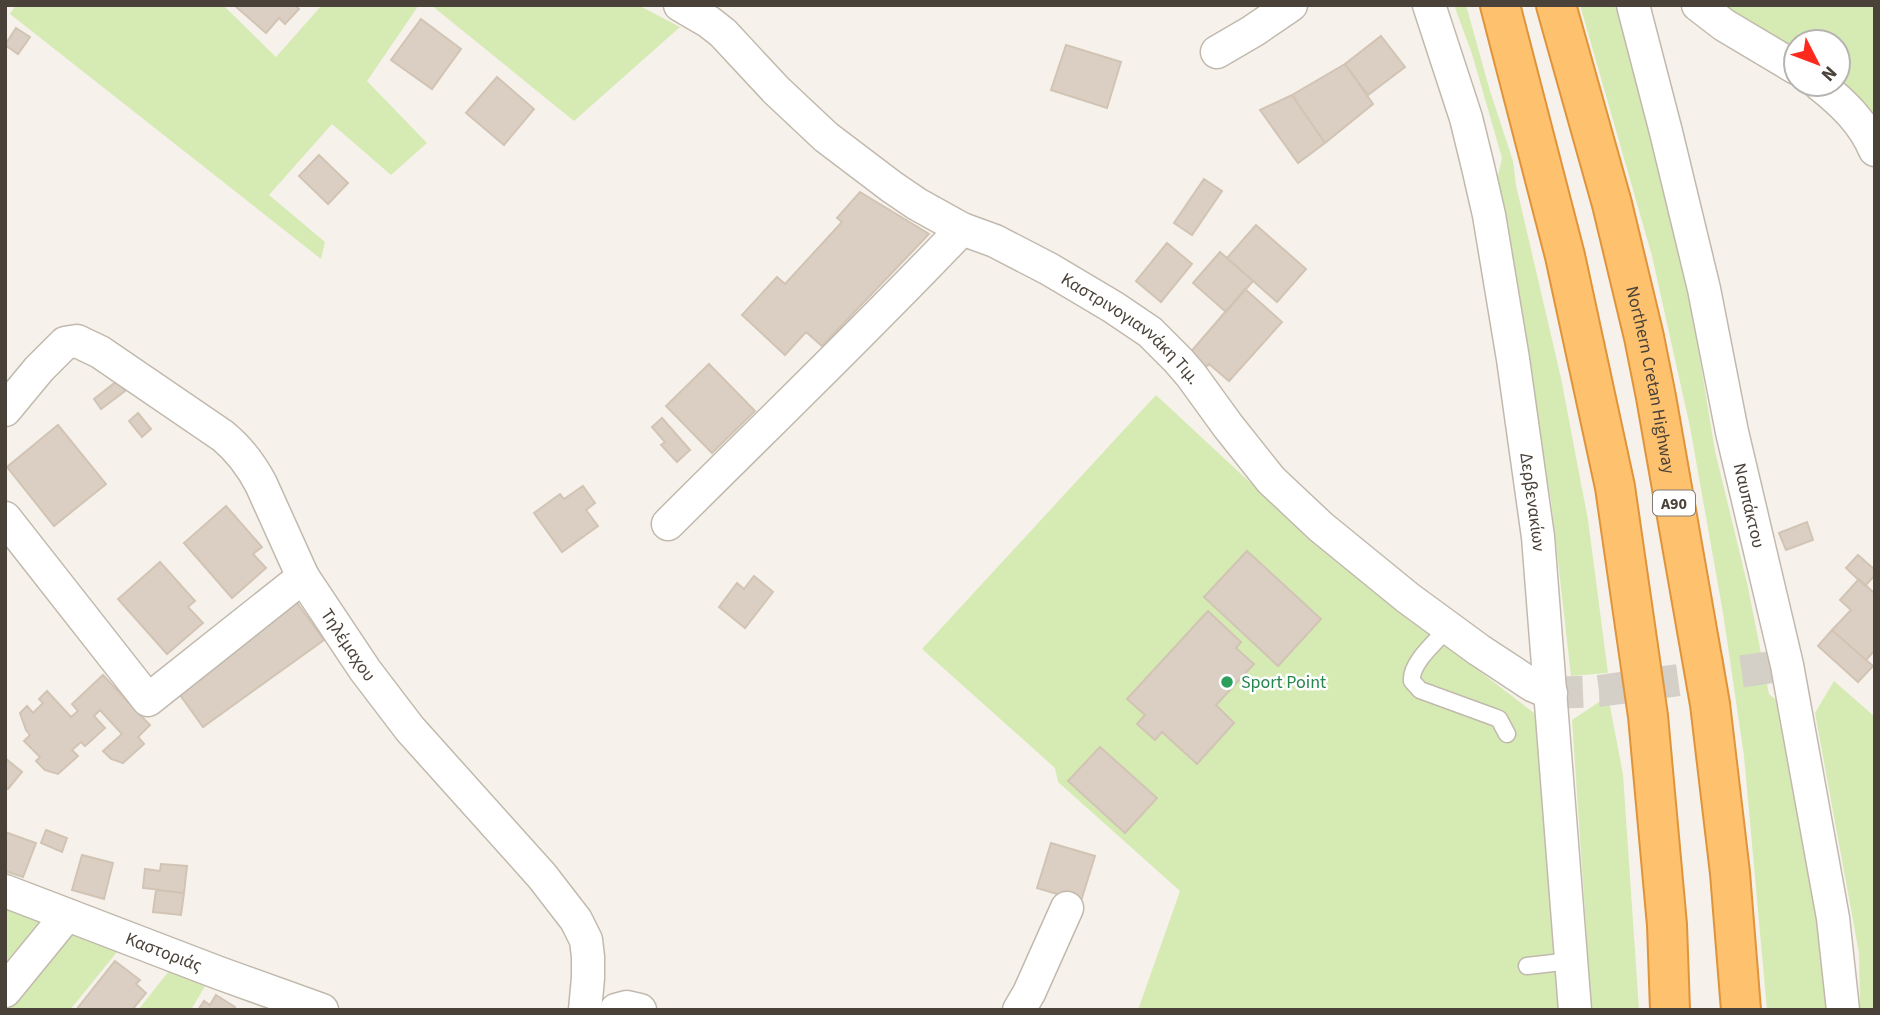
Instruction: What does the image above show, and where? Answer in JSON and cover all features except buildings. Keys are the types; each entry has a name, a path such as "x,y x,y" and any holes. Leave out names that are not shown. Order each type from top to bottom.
{"highway":[{"path":"1500,5 1565,256 1615,487 1648,716 1667,925 1671,1010"},
{"name":"Northern Cretan Highway","path":"1556,5 1612,204 1658,408 1710,704 1730,873 1741,1010"}],"street":[{"name":"Καστρινογιαννάκη Τιμ.","path":"680,5 723,33 776,90 827,138 892,187 962,229 995,241 1049,269 1113,306 1150,332 1178,360 1256,462 1288,496 1366,564 1449,627 1532,685 1551,693"},
{"path":"1217,52 1291,5"},
{"name":"Δερβενακίων","path":"1429,5 1466,118 1491,227 1513,359 1538,537 1575,1010"},
{"name":"Ναυπάκτου","path":"1633,5 1690,228 1732,432 1787,665 1825,867 1843,1010"},
{"path":"1698,5 1724,25 1782,60"},
{"path":"1835,98 1853,113 1875,150"},
{"path":"668,524 880,316 962,229"},
{"name":"Τηλέμαχου","path":"5,410 52,355 65,343 77,341 157,390 234,445 254,470 303,577 346,644 386,699 446,770 535,867 576,920 586,940 588,957 589,978 584,1010"},
{"path":"5,518 148,699 303,577"},
{"name":"Καστοριάς","path":"5,891 322,1010"},
{"path":"1019,1010 1067,908"},
{"path":"5,991 67,915"},
{"path":"616,1010 627,1007 640,1010"}],"lane":[{"path":"1449,627 1418,662 1412,672 1412,681 1420,690 1499,719 1507,734"},
{"path":"1527,966 1571,961"}],"green space":[{"path":"16,5 223,5 276,57 322,5 419,5 367,81 427,143 391,175 332,124 269,195 325,242 321,259 10,14"},
{"path":"431,5 638,5 680,27 574,121"},
{"path":"1454,5 1466,5 1513,161 1516,185 1561,378 1588,520 1608,673 1571,676 1551,500 1495,189 1502,158 1472,54"},
{"path":"1580,5 1618,5 1687,280 1715,451 1748,587 1769,694 1779,702 1825,953 1828,1010 1767,1010 1744,756 1723,613 1690,427 1652,256"},
{"path":"1713,5 1875,5 1875,131 1849,98 1852,98 1852,28 1782,28 1782,47"},
{"name":"Sport Point","path":"1156,395 1281,511 1406,615 1538,716 1561,1010 1138,1010 1180,891 1058,782 1055,768 922,649"},
{"path":"1834,681 1875,717 1875,1010 1860,1010 1859,953 1815,713"},
{"path":"1608,696 1623,774 1639,1010 1590,1010 1572,720"},
{"path":"5,905 47,922 5,976"},
{"path":"71,928 121,947 70,1010 5,1010"},
{"path":"173,966 209,979 191,1010 138,1010"}],"tunnel":[{"path":"1551,693 1599,691 1787,665"}],"place":[{"name":"Sport Point","path":"1227,682"}]}
